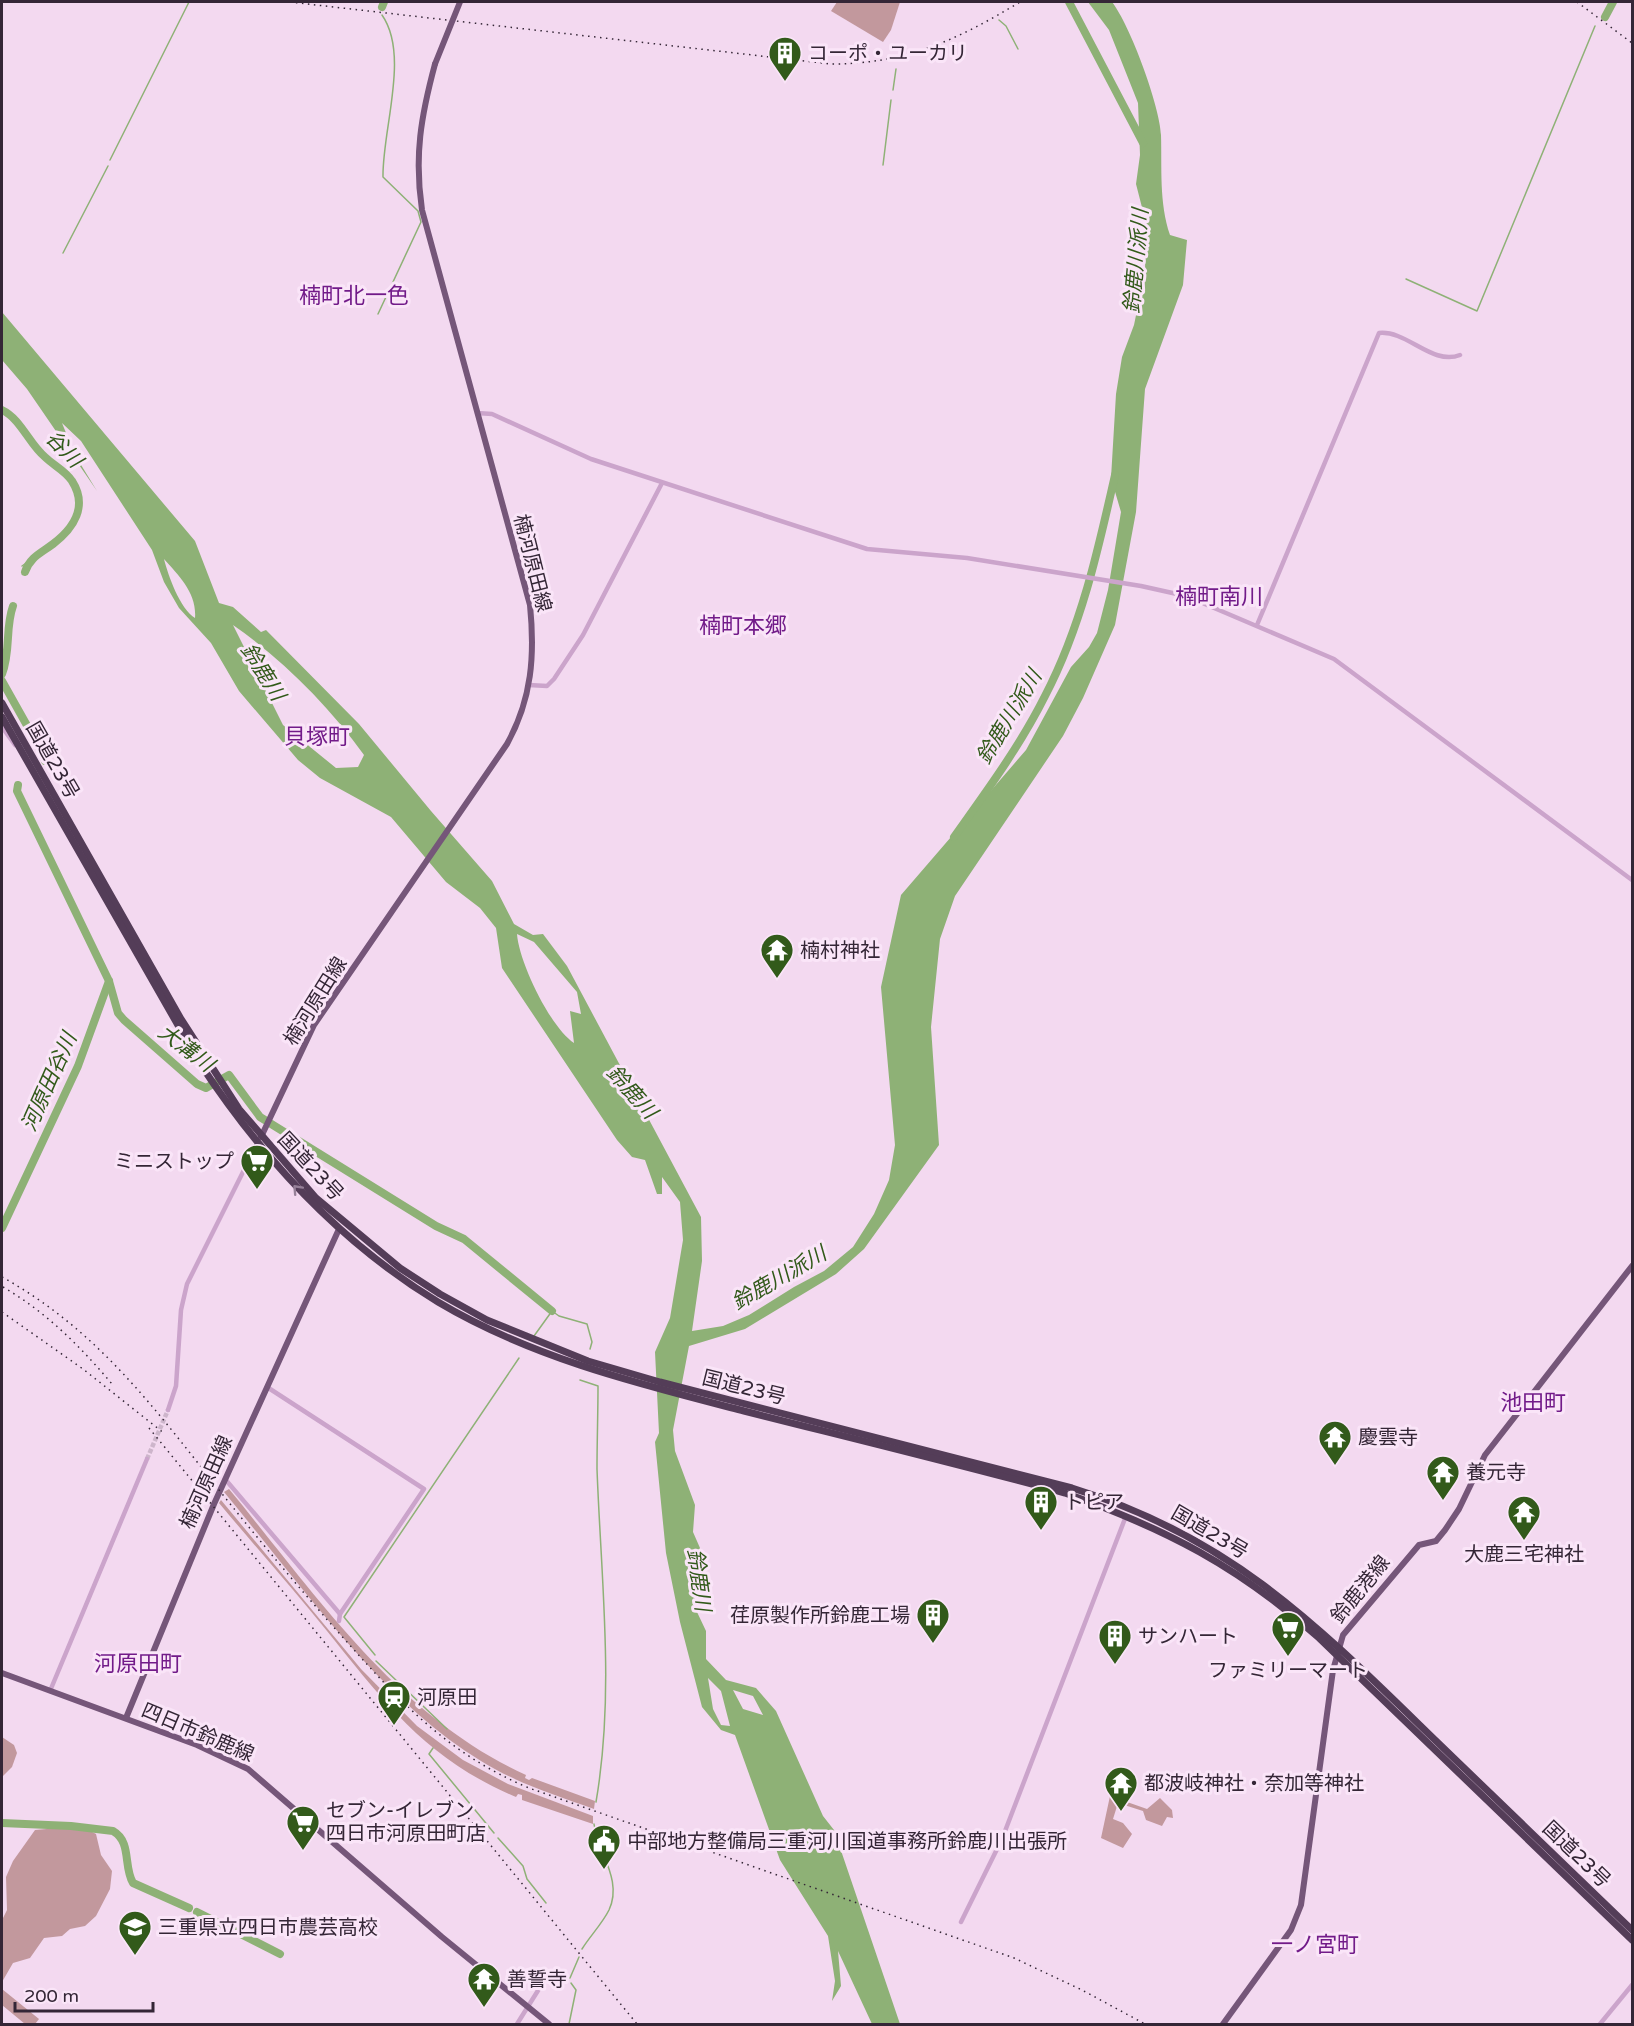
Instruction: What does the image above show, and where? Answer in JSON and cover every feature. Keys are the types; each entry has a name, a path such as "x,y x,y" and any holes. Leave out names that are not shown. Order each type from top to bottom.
{"highway":[{"name":"国道23号","path":"2,703 214,1079"},
{"name":"国道23号","path":"2,717 214,1079 297,1190 339,1229 395,1273 468,1318 553,1356 855,1436 1071,1488 1188,1536 1241,1567 1288,1602 1338,1645 1632,1930"},
{"name":"国道23号","path":"259,1140 331,1213 417,1279 450,1300 516,1333 622,1375"},
{"name":"国道23号","path":"1127,1512 1228,1567 1280,1605 1336,1654 1632,1940"}],"main road":[{"name":"楠河原田線","path":"259,1140 314,1025 513,734 530,685 534,651 530,605 422,210 418,182 421,117 435,64 460,2"},
{"name":"楠河原田線","path":"126,1718 225,1479 339,1229"},
{"name":"鈴鹿港線","path":"1223,2025 1291,1930 1301,1905 1338,1645 1348,1628 1419,1545 1436,1541 1445,1530 1459,1509 1489,1450 1632,1266"},
{"name":"四日市鈴鹿線","path":"2,1673 235,1761 257,1776 442,1938 549,2025"}],"street":[{"path":"1257,625 1379,333 1393,334 1441,356 1460,356"},
{"path":"477,413 492,414 591,459 877,551 951,556 1172,591 1257,625 1339,662 1632,880"},
{"path":"530,685 547,686 578,645 662,483"},
{"path":"2,727 24,757"},
{"path":"168,1410 176,1386 181,1310 187,1284 259,1140"},
{"path":"267,1387 424,1489 340,1614 339,1621"},
{"path":"50,1691 147,1459"},
{"path":"225,1479 340,1614"},
{"path":"961,1922 1002,1839 1127,1512"},
{"path":"517,2025 549,1973"},
{"path":"1600,2025 1632,1985"}],"shaded area":[{"path":"837,2 900,2 891,30 883,42 831,11"},
{"path":"229,1489 328,1611 399,1687 438,1720 480,1750 526,1775 525,1778 529,1780 532,1778 595,1801 594,1809 536,1788 494,1769 444,1736 409,1706 375,1673 312,1601 224,1492"},
{"path":"221,1500 361,1669 417,1726 463,1760 508,1784 593,1816 593,1824 522,1800 522,1795 518,1794 516,1797 484,1782 432,1747 368,1682 219,1503"},
{"path":"2,1737 14,1745 17,1753 12,1767 2,1777"},
{"path":"1110,1796 1147,1809 1160,1798 1172,1810 1173,1818 1167,1817 1162,1826 1146,1820 1143,1811 1118,1803 1113,1819 1123,1823 1132,1834 1123,1848 1101,1838"},
{"path":"81,1826 96,1834 101,1855 112,1871 110,1889 96,1916 85,1926 70,1929 62,1936 44,1938 30,1958 13,1963 2,1982 2,1920 7,1910 6,1877 13,1861 35,1830"},
{"path":"2,1989 39,2019 35,2024 25,2024 2,2005"}],"water":[{"name":"鈴鹿川","path":"1088,2 1112,2 1135,47 1150,86 1159,122 1166,223 1170,235 1187,240 1183,285 1145,389 1136,512 1115,625 1083,698 1063,736 955,896 940,939 931,1027 939,1145 864,1249 836,1274 745,1329 689,1346 673,1430 675,1451 695,1505 693,1532 700,1548 697,1612 706,1631 706,1659 726,1680 756,1688 776,1711 823,1816 834,1830 900,2024 872,2024 838,1951 841,1986 832,2001 835,1981 828,1936 780,1860 735,1735 721,1730 702,1707 680,1622 666,1553 655,1442 659,1433 655,1352 670,1318 683,1240 680,1202 662,1177 662,1194 657,1194 645,1160 632,1157 617,1140 502,968 496,928 480,908 446,882 391,817 320,778 298,760 239,691 211,643 179,608 164,582 152,550 81,441 62,423 75,455 97,491 27,389 2,360 2,312 195,541 219,603 233,607 261,632 266,630 359,724 492,881 514,924 533,935 543,934 567,966 701,1217 702,1261 692,1331 723,1326 749,1315 824,1271 853,1247 874,1214 889,1180 895,1145 881,987 901,895 1026,750 1071,667 1089,647 1097,633 1108,590 1121,512 1111,478 1116,394 1122,357 1134,325 1145,271 1146,223 1136,184 1140,155 1138,103 1109,30","holes":["164,559 190,593 195,618 184,607","233,625 270,653 304,684 364,755 358,767 336,768 283,725","517,934 534,942 577,992 581,1014 570,1011 574,1043 555,1023 546,1009 523,961","708,1678 721,1691 730,1726 721,1725 713,1709","733,1690 753,1696 763,1715 743,1709"]}],"waterway":[{"path":"110,160 189,2"},
{"path":"382,7 384,2"},
{"name":"鈴鹿川派川","path":"1069,2 1143,143"},
{"path":"1605,17 1613,2"},
{"path":"378,314 421,222 418,211 383,177 393,93 394,51 390,32 382,15"},
{"path":"999,20 1006,26 1018,49"},
{"path":"1406,279 1477,311 1595,26"},
{"path":"893,90 896,69"},
{"path":"883,165 891,100"},
{"path":"63,253 108,166"},
{"name":"谷川","path":"2,410 20,425 39,452 69,477 77,490 79,499 79,508 67,531 33,559 25,572"},
{"name":"鈴鹿川派川","path":"954,837 1014,751 1058,670 1087,588 1115,475"},
{"name":"谷川","path":"22,566 29,561"},
{"name":"谷川","path":"2,674 13,606"},
{"name":"大溝川","path":"2,681 45,761"},
{"name":"大溝川","path":"18,785 17,791 109,981 118,1013 124,1020 197,1084 206,1088 229,1075 260,1117 436,1226 464,1239 552,1311"},
{"name":"河原田谷川","path":"2,1228 78,1066 109,981"},
{"path":"534,1336 552,1311 559,1316 587,1324 592,1342 590,1349"},
{"path":"375,1655 344,1617 519,1358"},
{"path":"580,1380 598,1386 597,1469 606,1678 602,1761 596,1802"},
{"path":"376,1661 447,1729"},
{"path":"433,1748 429,1754 494,1833"},
{"name":"河原田谷川","path":"2,1823 71,1826 113,1831 123,1841 133,1883 189,1908"},
{"path":"582,1949 606,1915 613,1899 611,1877 594,1824"},
{"path":"498,1838 523,1866 527,1879 546,1903"},
{"name":"河原田谷川","path":"197,1912 280,1954"},
{"path":"570,1978 579,1957"},
{"path":"569,2024 576,1990 571,1983"}],"tunnel":[{"path":"147,1459 168,1410"}],"railway":[{"path":"290,2 831,64 883,60 930,47 974,28 1020,2"},
{"path":"1577,2 1632,43"},
{"path":"2,1277 68,1321 123,1374 284,1569 367,1665 429,1726 475,1760 529,1788 1014,1958 1082,1990 1145,2024"},
{"path":"3,1287 34,1307 62,1331 112,1384"},
{"path":"2,1312 83,1369 165,1434"},
{"path":"149,1428 637,2024"}],"place":[{"name":"コーポ・ユーカリ","path":"785,82"},
{"name":"楠村神社","path":"777,979"},
{"name":"ミニストップ","path":"257,1190"},
{"name":"慶雲寺","path":"1335,1466"},
{"name":"養元寺","path":"1443,1501"},
{"name":"トピア","path":"1041,1531"},
{"name":"大鹿三宅神社","path":"1524,1541"},
{"name":"荏原製作所鈴鹿工場","path":"933,1644"},
{"name":"ファミリーマート","path":"1288,1657"},
{"name":"サンハート","path":"1115,1665"},
{"name":"河原田","path":"394,1726"},
{"name":"都波岐神社・奈加等神社","path":"1121,1812"},
{"name":"セブン-イレブン 四日市河原田町店","path":"303,1851"},
{"name":"中部地方整備局三重河川国道事務所鈴鹿川出張所","path":"604,1870"},
{"name":"三重県立四日市農芸高校","path":"135,1956"},
{"name":"善誓寺","path":"484,2008"}],"district":[{"name":"楠町北一色","path":"354,295"},
{"name":"楠町南川","path":"1219,596"},
{"name":"楠町本郷","path":"743,625"},
{"name":"貝塚町","path":"317,736"},
{"name":"池田町","path":"1533,1402"},
{"name":"河原田町","path":"138,1663"},
{"name":"一ノ宮町","path":"1315,1944"}]}
